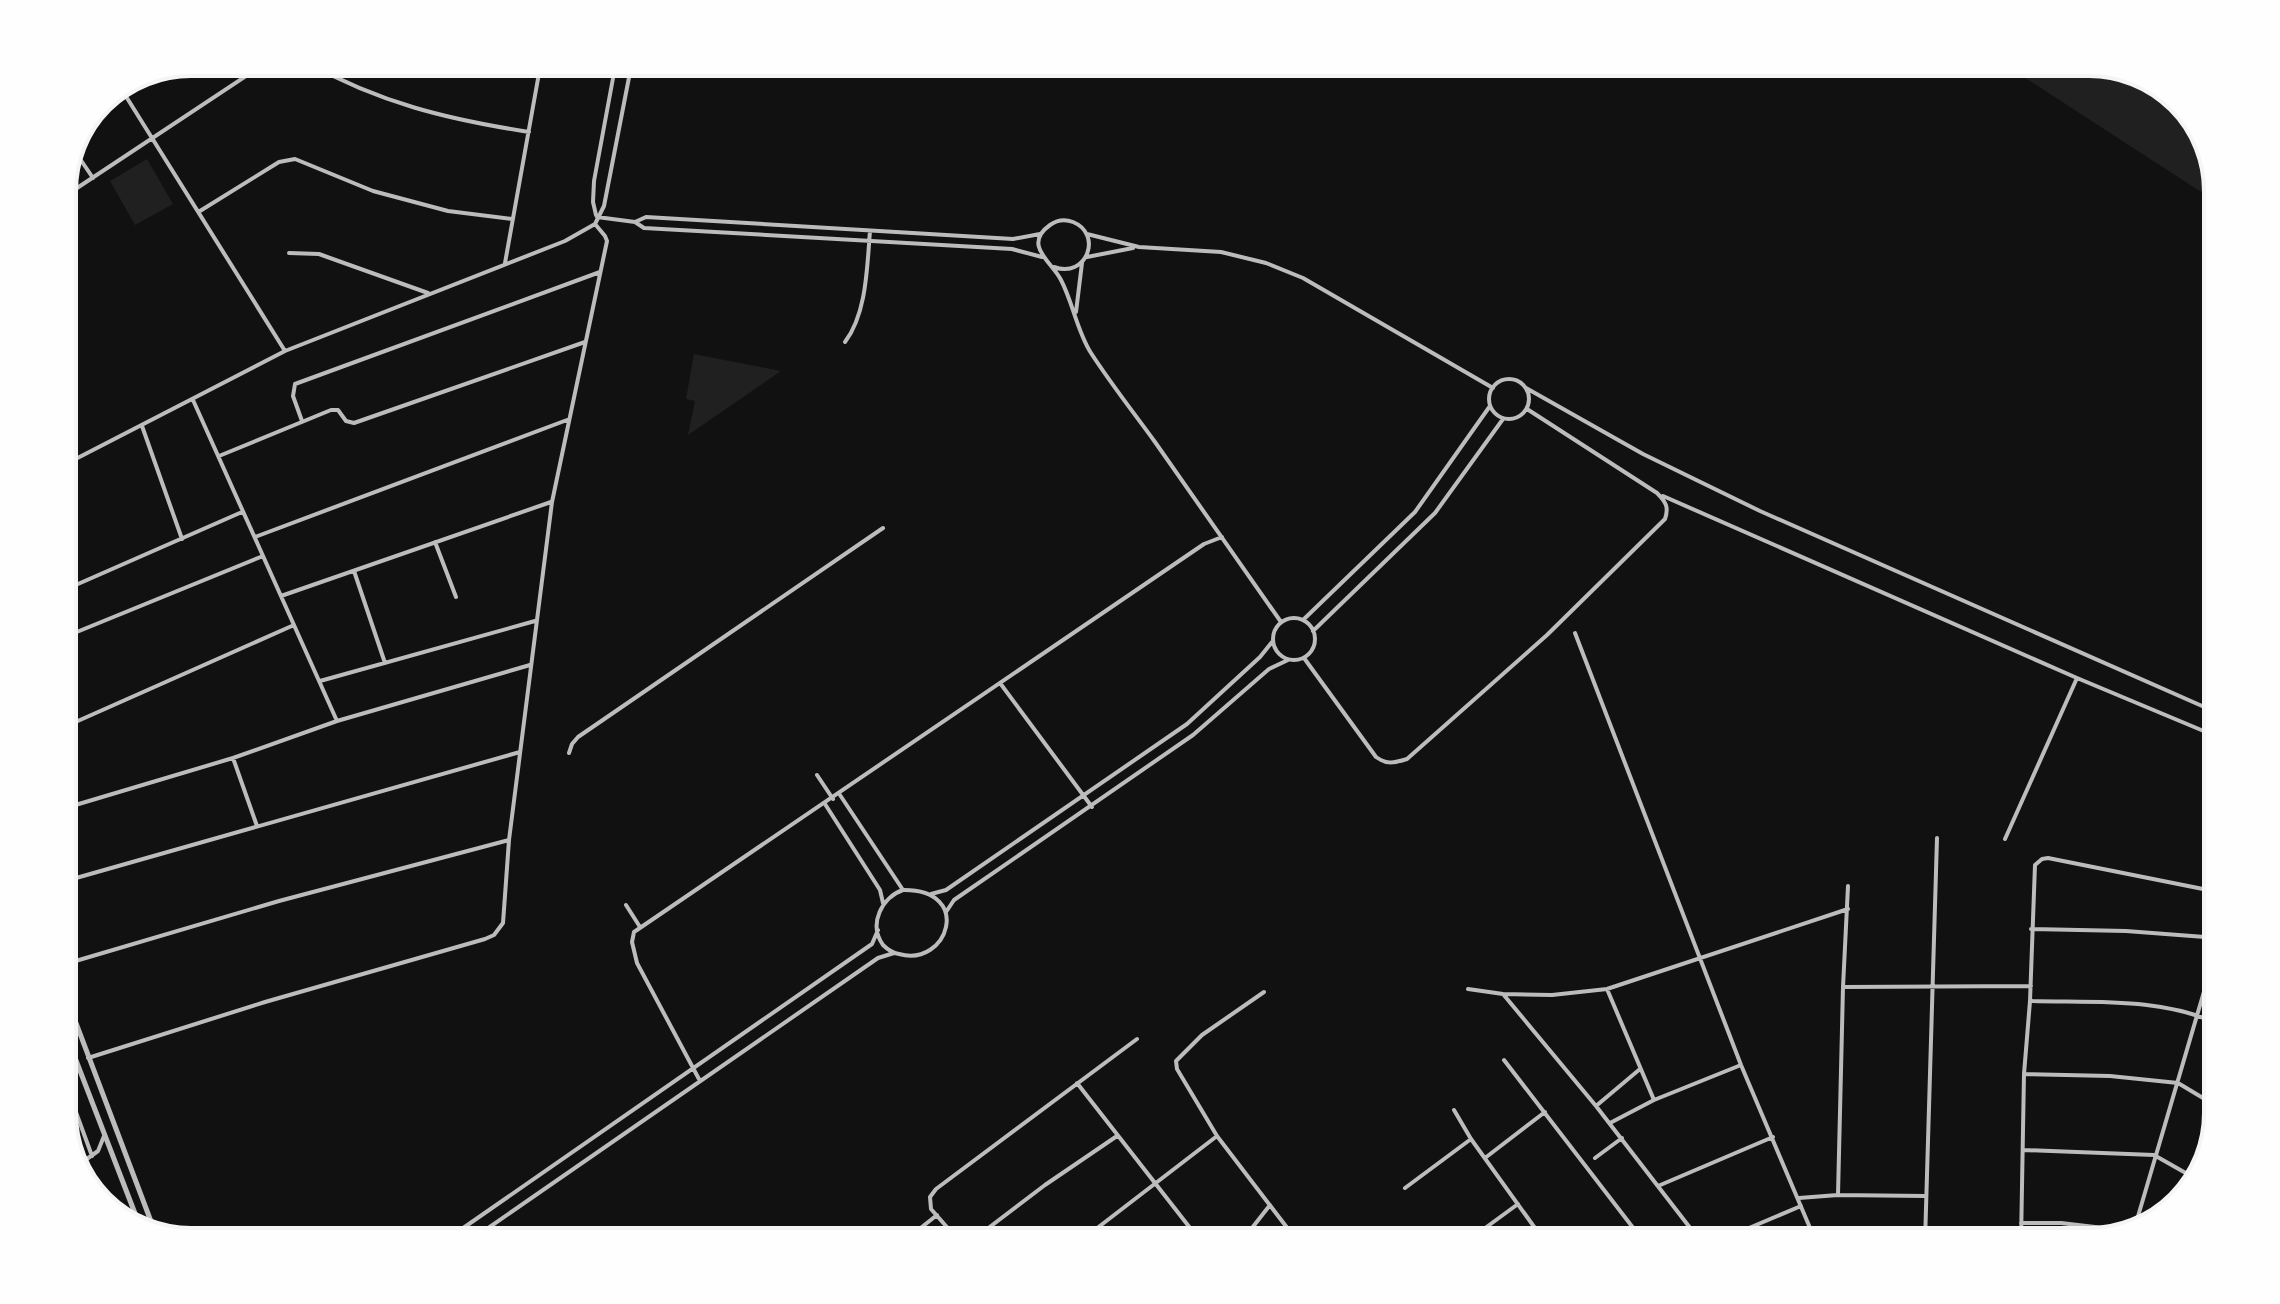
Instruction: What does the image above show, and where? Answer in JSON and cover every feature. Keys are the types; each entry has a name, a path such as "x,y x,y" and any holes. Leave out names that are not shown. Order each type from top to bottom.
{"street":[{"path":"76,189 246,76"},
{"path":"332,76 394,103 462,122 529,132"},
{"path":"505,263 539,76"},
{"path":"597,217 593,202 594,181 613,76"},
{"path":"76,459 285,351 565,241 595,224 606,197 629,76"},
{"path":"126,97 285,351"},
{"path":"200,211 279,162 295,159 373,191 448,211 512,219"},
{"path":"81,160 93,178"},
{"path":"597,217 635,222 644,228 1012,249 1042,257 1063,270 1082,263"},
{"path":"635,222 646,217 1013,239 1040,234 1058,220 1072,221 1087,234 1139,247 1221,252 1266,263 1303,278 1493,388"},
{"path":"88,1058 494,935 503,923 509,840 552,502 607,240 595,224"},
{"path":"812,239 813,228"},
{"path":"845,342 856,324 861,303 870,231"},
{"path":"1040,234 1042,257"},
{"path":"1076,315 1076,293 1089,245 1087,234"},
{"path":"1086,257 1139,247"},
{"path":"289,253 319,254 431,293"},
{"path":"1054,267 1091,352 1281,622"},
{"path":"302,421 293,396 295,384 600,272"},
{"path":"219,456 335,409 346,421 354,423 585,342"},
{"path":"1303,620 1415,512 1484,419 1493,388 1501,381 1511,379 1643,454 1760,511 2204,707"},
{"path":"1490,406 1503,419 1521,415 1527,409 1529,394 1526,388"},
{"path":"193,400 337,721"},
{"path":"1527,409 1657,493 2204,731"},
{"path":"1313,631 1435,513 1503,419"},
{"path":"255,537 567,420"},
{"path":"142,426 182,539"},
{"path":"1304,658 1376,757 1384,763 1407,759 1547,635 1665,519 1668,510 1657,493"},
{"path":"281,596 552,502"},
{"path":"76,585 242,512"},
{"path":"569,753 578,737 883,528"},
{"path":"700,1081 637,963 632,936 640,927 833,799 1204,544 1222,537"},
{"path":"435,542 456,597"},
{"path":"76,632 263,556"},
{"path":"354,571 385,664"},
{"path":"946,912 954,900 1193,735 1269,669 1288,660 1304,658 1314,646 1313,631 1303,620 1281,622 1273,633 1275,650 1288,660"},
{"path":"320,681 535,621"},
{"path":"76,722 295,624"},
{"path":"1575,633 1741,1065 1810,1228"},
{"path":"931,894 946,890 1187,724 1260,657 1272,642"},
{"path":"76,805 233,758 337,721 531,665"},
{"path":"2005,839 2077,678"},
{"path":"999,683 1092,807"},
{"path":"76,878 520,752"},
{"path":"233,758 257,826"},
{"path":"817,775 833,799"},
{"path":"840,794 903,890"},
{"path":"825,804 880,890 883,903"},
{"path":"1925,1228 1937,838"},
{"path":"76,961 279,901 509,840"},
{"path":"2021,1228 2024,1074 2035,865 2042,859 2204,889"},
{"path":"1838,1195 1848,886"},
{"path":"903,890 922,890 931,894 941,900 946,912 944,935 933,949 920,956 894,953 883,944 878,930 883,903 891,894 903,890"},
{"path":"626,905 640,927"},
{"path":"1468,989 1503,994 1552,995 1607,989 1848,909"},
{"path":"2031,929 2204,937"},
{"path":"463,1228 872,944 878,930"},
{"path":"488,1228 878,958 894,953"},
{"path":"1843,987 2031,986"},
{"path":"1607,989 1654,1100"},
{"path":"2135,1218 2204,991"},
{"path":"1264,992 1202,1035 1176,1061 1177,1069 1217,1136 1287,1228"},
{"path":"1503,994 1610,1123 1690,1228"},
{"path":"2030,1001 2141,1005 2204,1017"},
{"path":"76,1025 150,1220"},
{"path":"948,1228 930,1206 930,1197 1076,1082 1137,1039"},
{"path":"1504,1060 1633,1228"},
{"path":"76,1061 135,1213"},
{"path":"1610,1123 1654,1100 1741,1065"},
{"path":"1596,1106 1640,1069"},
{"path":"2024,1074 2110,1076 2178,1083 2204,1099"},
{"path":"1076,1082 1189,1228"},
{"path":"1454,1110 1471,1139 1535,1228"},
{"path":"76,1112 92,1156"},
{"path":"1485,1158 1545,1112"},
{"path":"86,1160 98,1151 104,1136"},
{"path":"988,1228 1117,1136"},
{"path":"1098,1228 1217,1136"},
{"path":"1658,1186 1773,1137"},
{"path":"1595,1158 1622,1138"},
{"path":"1405,1188 1471,1139"},
{"path":"2024,1150 2154,1155 2187,1174"},
{"path":"1798,1198 1925,1196"},
{"path":"1485,1228 1518,1204"},
{"path":"1252,1228 1270,1205"},
{"path":"1749,1228 1801,1206"},
{"path":"921,1228 937,1215"},
{"path":"2021,1223 2096,1228"}],"shaded area":[{"path":"2023,76 2104,77 2146,91 2170,110 2189,134 2202,169 2204,194"},
{"path":"147,159 173,204 135,225 110,181"},
{"path":"694,354 781,371 688,435 695,401 686,399"}]}
